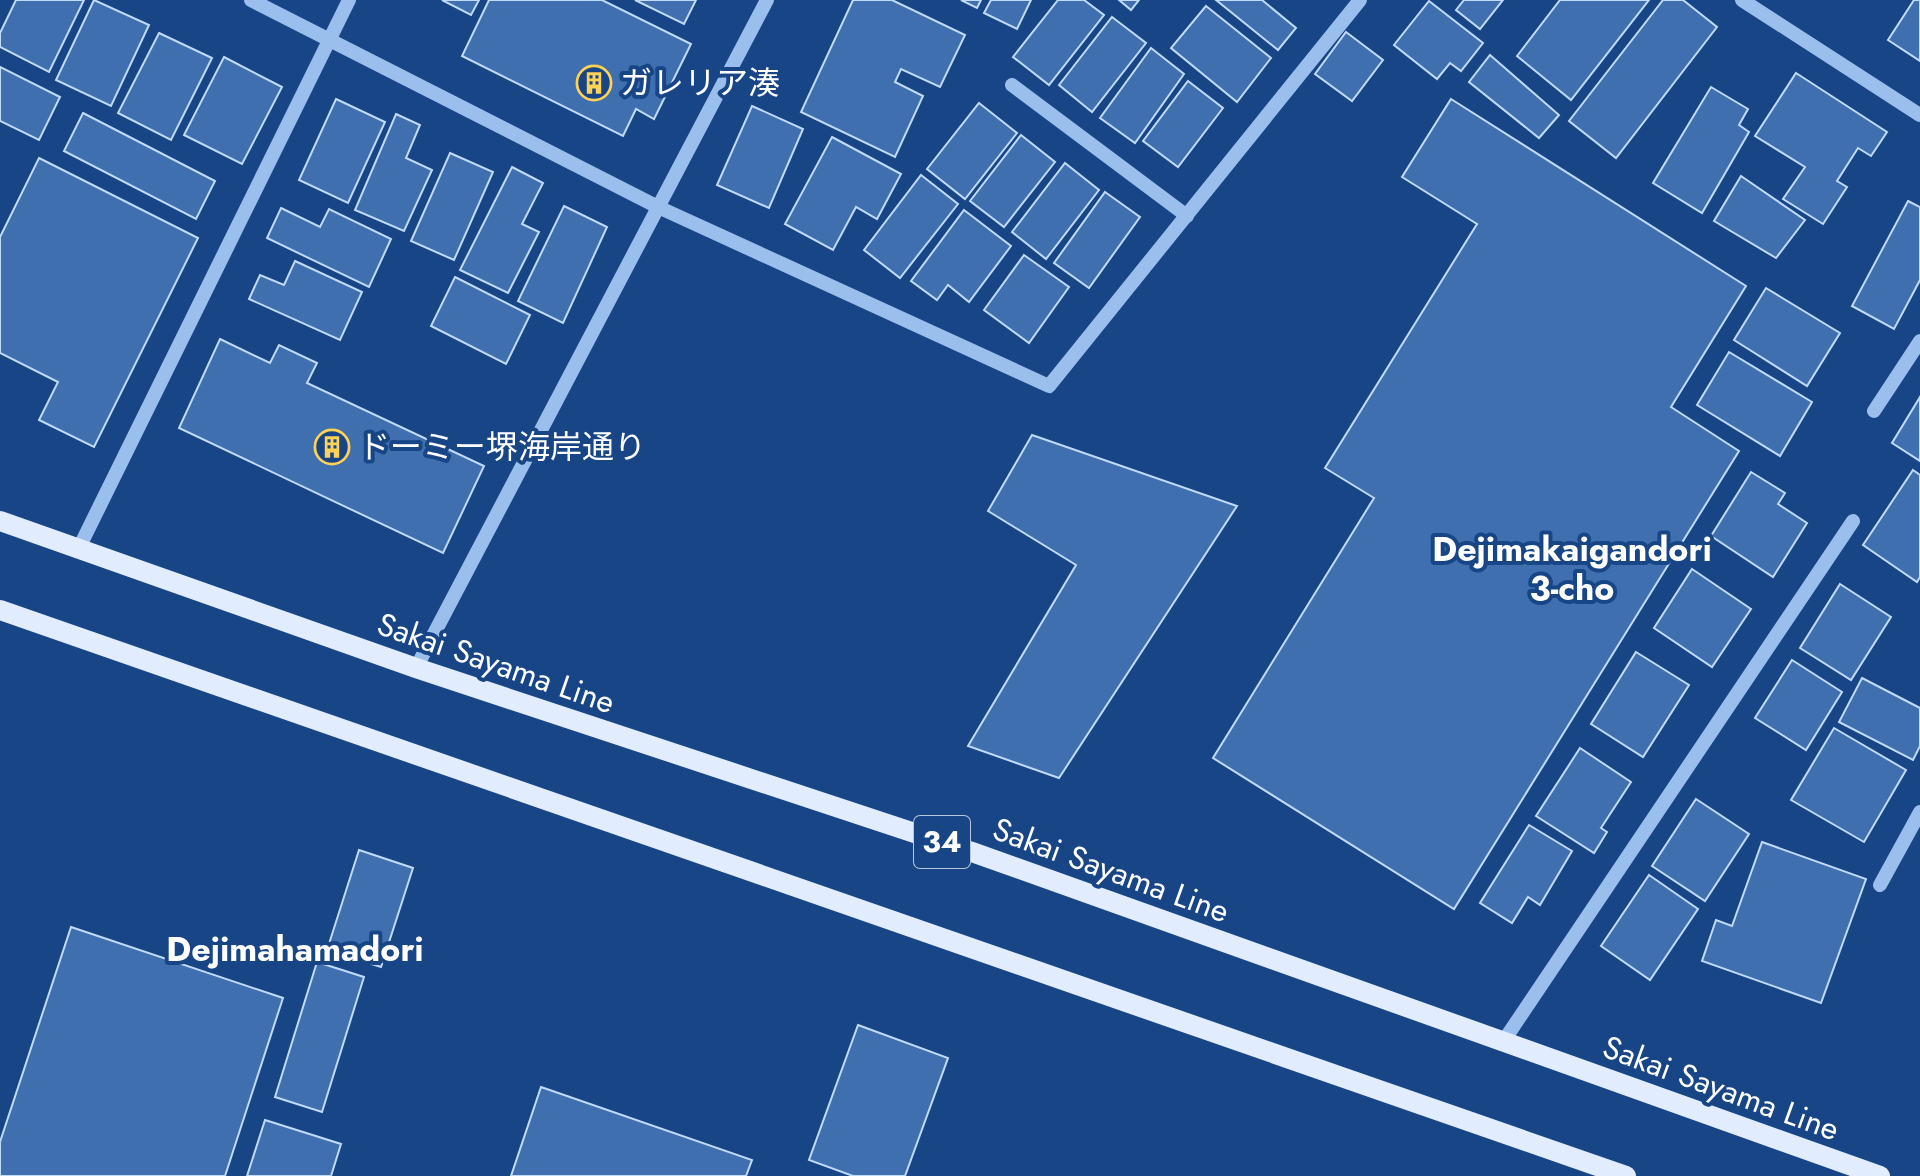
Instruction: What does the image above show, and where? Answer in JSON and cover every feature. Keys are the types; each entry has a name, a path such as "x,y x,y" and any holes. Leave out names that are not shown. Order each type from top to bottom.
{"main road":[{"name":"Sakai Sayama Line","path":"0,521 416,668 972,852 1880,1176"},
{"path":"0,610 1626,1176"}],"street":[{"path":"251,0 658,207 1049,386 1360,0"},
{"path":"78,550 349,0"},
{"path":"416,668 767,0"},
{"path":"1751,2 1920,115"},
{"path":"1012,85 1187,216"},
{"path":"1874,411 1920,341"},
{"path":"1503,1042 1853,521"},
{"path":"1880,885 1920,812"}],"building":[{"path":"16,0 84,0 49,72 0,47 0,33"},
{"path":"94,0 149,25 111,106 56,80"},
{"path":"442,0 479,0 471,15"},
{"name":"ガレリア湊","path":"489,0 602,0 691,44 654,119 636,109 623,136 462,56"},
{"path":"635,0 696,0 684,24"},
{"path":"853,0 892,0 965,35 940,87 901,69 895,82 923,96 895,157 801,112"},
{"path":"961,0 981,0 977,8"},
{"path":"991,0 1031,0 1017,29 984,13"},
{"path":"1058,0 1084,0 1104,15 1049,85 1013,57"},
{"path":"1119,0 1139,0 1131,10"},
{"path":"1216,0 1262,0 1296,28 1278,50"},
{"path":"1464,0 1503,0 1480,29 1456,10"},
{"path":"1560,0 1649,0 1571,100 1517,56"},
{"path":"1663,0 1683,0 1717,27 1616,158 1569,121"},
{"path":"1914,0 1920,0 1920,61 1888,40"},
{"path":"1429,1 1483,43 1461,71 1450,63 1437,79 1394,45"},
{"path":"1206,6 1271,58 1237,102 1171,48"},
{"path":"1112,17 1146,43 1092,112 1059,85"},
{"path":"1346,32 1383,60 1352,101 1315,74"},
{"path":"159,33 212,58 171,140 118,113"},
{"path":"1151,48 1184,74 1135,143 1100,118"},
{"path":"1490,55 1559,115 1539,138 1469,82"},
{"path":"224,57 282,87 242,164 184,135"},
{"path":"0,67 60,97 39,140 0,121"},
{"path":"1796,73 1887,132 1871,156 1858,148 1837,181 1847,187 1823,224 1783,199 1805,167 1755,136"},
{"path":"1188,81 1223,108 1178,167 1143,141"},
{"path":"1711,87 1748,109 1739,125 1749,132 1702,213 1653,183"},
{"path":"336,99 385,122 348,203 299,180"},
{"path":"1451,99 1746,286 1671,407 1739,451 1454,909 1213,758 1374,498 1325,468 1477,224 1402,177"},
{"path":"979,103 1017,133 965,199 927,169"},
{"path":"752,106 803,129 769,208 717,185"},
{"path":"83,113 215,181 196,219 64,151"},
{"path":"396,114 420,125 406,158 432,170 404,231 355,210"},
{"path":"1021,135 1055,162 1004,227 970,201"},
{"path":"832,137 901,174 877,219 856,207 833,250 785,224"},
{"path":"450,153 493,172 454,260 411,241"},
{"path":"39,158 198,238 94,447 39,420 58,382 0,353 0,237"},
{"path":"1065,163 1099,190 1046,259 1012,232"},
{"path":"512,167 543,183 522,224 539,232 508,293 460,270"},
{"path":"921,175 958,204 900,278 864,250"},
{"path":"1741,176 1805,220 1776,258 1714,221"},
{"path":"1105,192 1140,217 1089,288 1054,263"},
{"path":"1908,201 1920,207 1920,280 1894,329 1852,306"},
{"path":"564,206 607,227 563,323 518,301"},
{"path":"281,208 320,227 329,209 391,239 369,287 267,238"},
{"path":"964,210 1011,246 969,302 948,285 937,300 911,281"},
{"path":"1024,255 1069,287 1029,343 984,310"},
{"path":"295,261 362,292 340,340 249,299 260,275 284,285"},
{"path":"455,277 530,315 506,364 431,326"},
{"path":"1766,288 1840,333 1807,386 1734,340"},
{"name":"ドーミー堺海岸通り","path":"220,339 270,363 279,345 317,363 307,383 484,466 443,553 179,428"},
{"path":"1729,352 1812,402 1780,456 1697,405"},
{"path":"1920,397 1920,461 1892,443"},
{"path":"1032,435 1237,506 1059,778 968,746 1076,565 988,511"},
{"path":"1913,470 1920,475 1920,577 1917,582 1863,545"},
{"path":"1751,472 1785,493 1778,504 1807,523 1773,577 1711,536"},
{"path":"1692,569 1751,609 1712,667 1654,628"},
{"path":"1840,584 1891,617 1851,680 1800,648"},
{"path":"1636,652 1689,685 1643,757 1591,724"},
{"path":"1792,660 1842,692 1806,750 1755,718"},
{"path":"1862,678 1920,708 1920,746 1913,760 1839,722"},
{"path":"1834,728 1906,770 1864,842 1791,800"},
{"path":"1580,748 1631,782 1601,828 1607,832 1594,853 1536,816"},
{"path":"1696,799 1749,834 1705,901 1652,866"},
{"path":"1529,825 1572,851 1540,905 1528,897 1512,923 1480,903"},
{"path":"1762,842 1866,879 1821,1003 1702,961 1716,920 1732,926"},
{"path":"359,850 413,868 381,967 327,950"},
{"path":"1649,875 1698,909 1650,980 1601,946"},
{"path":"71,927 283,998 225,1176 0,1176 0,1142"},
{"path":"317,962 364,977 322,1112 275,1097"},
{"path":"858,1025 948,1058 905,1176 853,1176 809,1160"},
{"path":"541,1087 752,1160 746,1176 511,1176"},
{"path":"265,1120 341,1144 331,1176 247,1176"}],"place":[{"name":"ガレリア湊","path":"594,83"},
{"name":"ドーミー堺海岸通り","path":"332,447"}],"district":[{"name":"Dejimakaigandori 3-cho","path":"1572,568"},
{"name":"Dejimahamadori","path":"295,949"}]}
